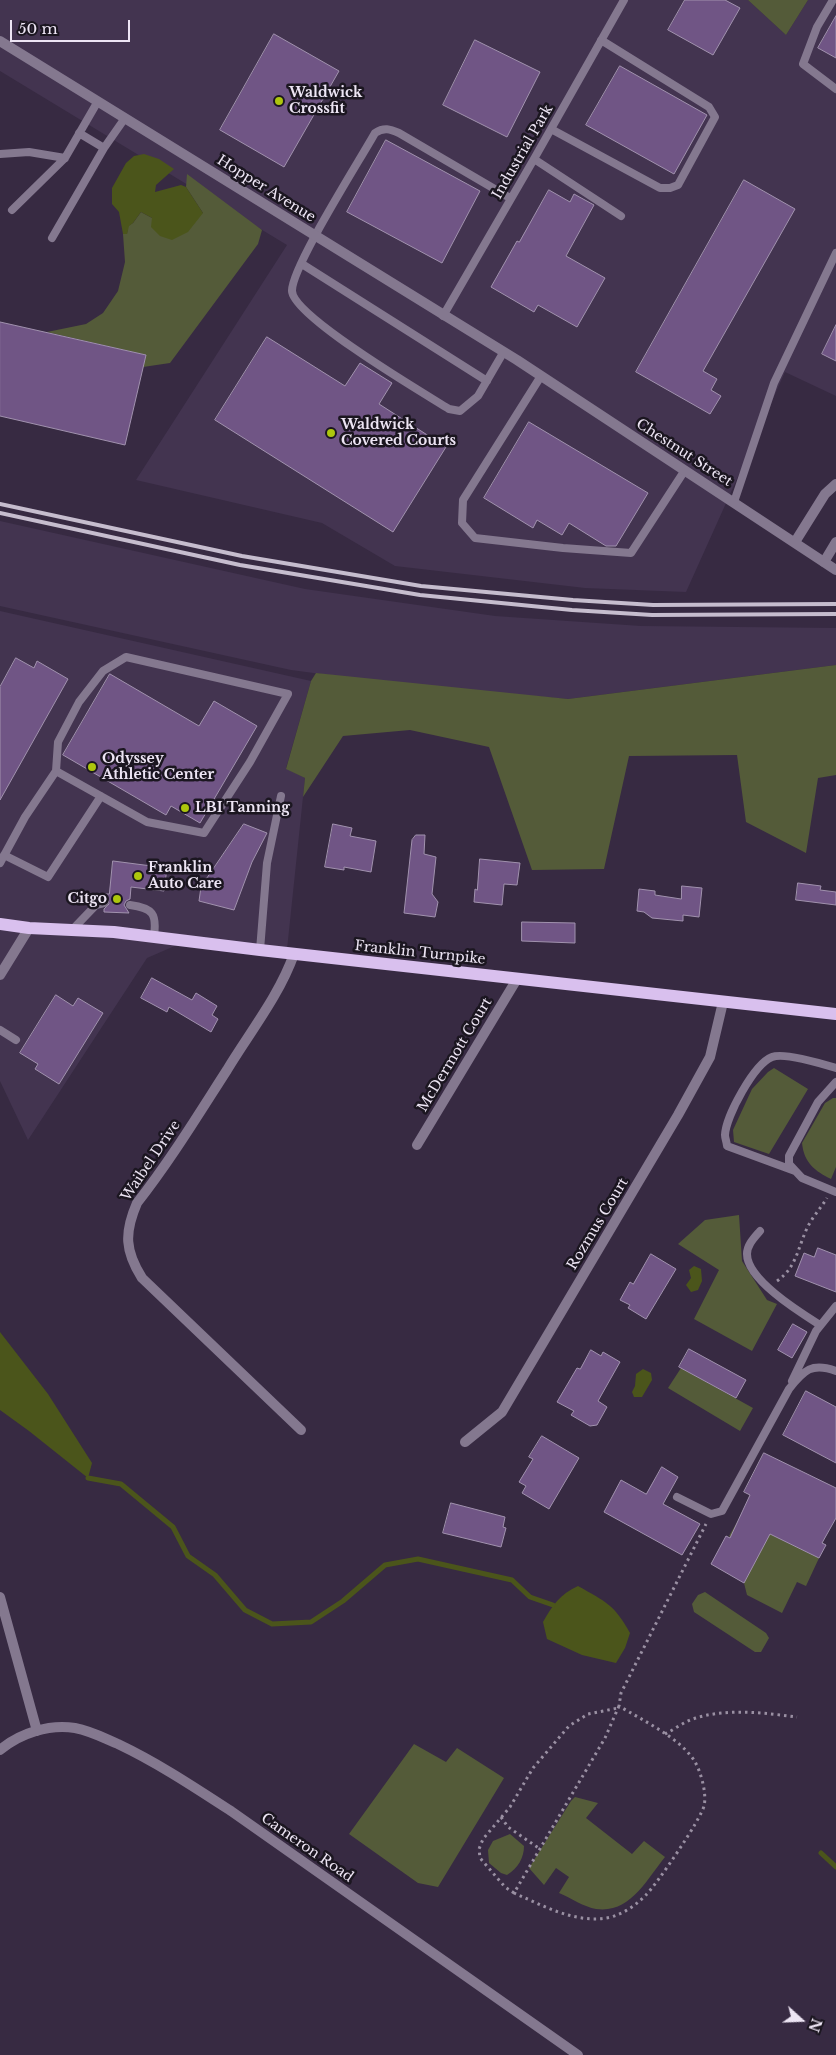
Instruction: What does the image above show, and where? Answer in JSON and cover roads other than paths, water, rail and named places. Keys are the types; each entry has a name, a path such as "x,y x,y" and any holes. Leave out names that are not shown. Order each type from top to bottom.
{"main road":[{"name":"Franklin Turnpike","path":"0,924 29,928 154,936 294,954 836,1014"}],"street":[{"name":"Hopper Avenue","path":"0,42 516,360"},
{"name":"Chestnut Street","path":"516,360 836,570"},
{"path":"795,542 825,494 836,484"},
{"path":"824,562 836,542"},
{"path":"0,975 29,928"},
{"name":"Waibel Drive","path":"294,954 287,975 268,1007 203,1109 137,1203 130,1218 127,1235 128,1250 142,1278 301,1430"},
{"name":"McDermott Court","path":"417,1145 517,979"},
{"name":"Rozmus Court","path":"465,1442 502,1412 678,1115 710,1057 723,1002"},
{"path":"0,1597 37,1731"},
{"name":"Cameron Road","path":"0,1750 19,1738 37,1731 56,1728 75,1728 94,1733 130,1750 178,1777 231,1811 578,2055"}],"lane":[{"name":"Industrial Park","path":"443,316 624,0"},
{"path":"833,0 817,27 802,64 836,88"},
{"path":"551,129 660,188 670,188 678,184 715,117 709,106 601,40"},
{"path":"12,210 65,158 98,101"},
{"path":"52,238 104,148 125,118"},
{"path":"504,353 478,396 460,411 449,409 324,328 297,304 292,294 293,283 316,236 375,133 381,129 390,129 399,133 510,198"},
{"path":"80,133 104,148"},
{"path":"0,154 29,152 65,158"},
{"path":"534,159 621,216"},
{"path":"734,502 774,383 836,253"},
{"path":"302,264 487,381"},
{"path":"541,376 464,500 462,523 475,538 631,553 684,470"},
{"path":"0,863 25,817 56,771 58,742 79,702 103,671 126,657 288,694 250,762 204,833 147,822 56,771"},
{"path":"4,856 48,877 100,796"},
{"path":"260,950 267,863 281,796"},
{"path":"72,930 96,904 104,903"},
{"path":"130,905 142,906 154,916 156,922 154,936"},
{"path":"0,1030 16,1040"},
{"path":"795,1171 727,1146 725,1135 728,1125 745,1086 763,1062 773,1056 811,1060 836,1068"},
{"path":"834,1191 802,1178 789,1164 789,1156 818,1102 836,1082"},
{"path":"760,1231 749,1244 747,1255 750,1266 768,1287 789,1305 820,1325"},
{"path":"677,1497 711,1514 722,1511 789,1389 801,1360 820,1325 836,1306"},
{"path":"789,1389 796,1380 814,1367 825,1367 836,1371"}],"waterway":[{"path":"88,1478 121,1484 173,1527 188,1556 215,1575 245,1610 272,1624 311,1622 343,1601 385,1565 418,1559 512,1580 530,1597 553,1605"},
{"path":"821,1853 836,1867"}],"railway":[{"path":"0,504 242,556 421,586 573,600 653,605 836,604"},
{"path":"0,513 240,565 420,595 572,610 652,615 836,614"}],"place":[{"name":"Waldwick Crossfit","path":"279,101"},
{"name":"Waldwick Covered Courts","path":"331,433"},
{"name":"Odyssey Athletic Center","path":"92,767"},
{"name":"LBI Tanning","path":"185,808"},
{"name":"Franklin Auto Care","path":"138,876"},
{"name":"Citgo","path":"117,899"}]}
